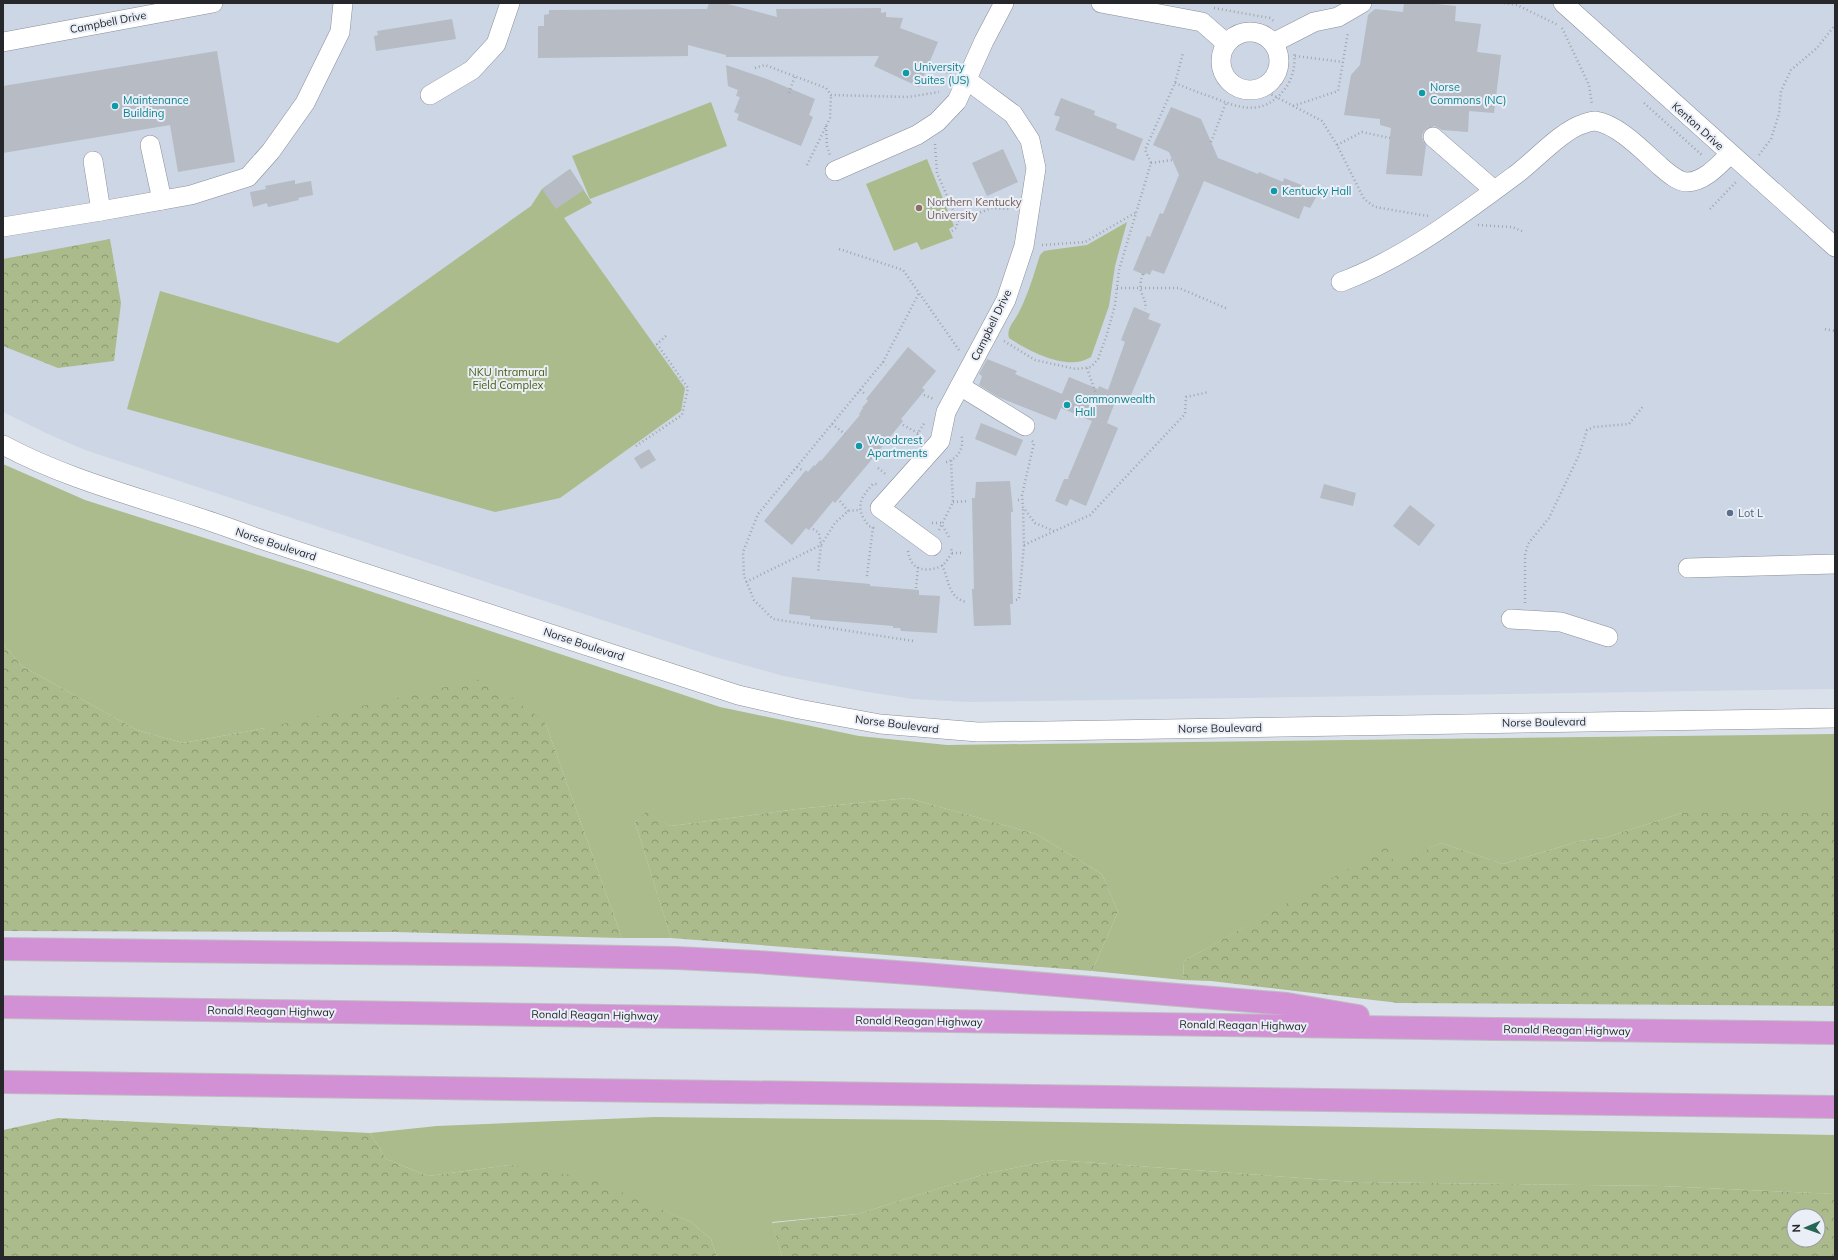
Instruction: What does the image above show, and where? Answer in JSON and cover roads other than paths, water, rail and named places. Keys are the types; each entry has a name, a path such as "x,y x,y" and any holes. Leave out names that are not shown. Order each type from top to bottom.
{"highway":[{"path":"3,949 521,955 677,958 757,962 1287,1004 1429,1028"},
{"name":"Ronald Reagan Highway","path":"3,1007 1835,1033"},
{"path":"3,1082 1835,1107"}],"street":[{"name":"Campbell Drive","path":"3,42 213,3"},
{"path":"3,227 191,195 234,183 248,177 258,166 305,103 340,32 343,3"},
{"path":"430,95 472,70 496,44 510,3"},
{"path":"833,165 917,135 937,122 957,101 962,78 1004,3"},
{"path":"1101,3 1202,22 1226,43"},
{"name":"Kenton Drive","path":"1563,3 1835,248"},
{"path":"1281,40 1278,69 1274,78 1268,84 1269,93 1242,90 1233,86 1221,71 1220,61 1222,51 1226,43 1241,33 1259,33 1267,37 1281,40 1314,22 1338,17 1357,6"},
{"name":"Campbell Drive","path":"932,546 880,508 940,441 946,412 1006,300 1024,246 1036,168 1030,140 1013,114 962,78"},
{"path":"1340,282 1362,274 1453,220 1535,160 1573,127 1594,121 1613,128 1630,139 1672,176 1687,182 1700,178 1712,171 1730,154"},
{"path":"1433,137 1494,190"},
{"path":"150,145 162,200"},
{"path":"93,161 101,211"},
{"path":"960,386 1025,426"},
{"name":"Norse Boulevard","path":"3,445 28,458 87,482 738,695 799,709 880,724 978,732 1835,718"},
{"path":"1688,568 1835,564"},
{"path":"1518,619 1561,622 1608,637"}],"place":[{"name":"University Suites (US)","path":"906,73"},
{"name":"Norse Commons (NC)","path":"1422,93"},
{"name":"Maintenance Building","path":"115,106"},
{"name":"Kentucky Hall","path":"1274,191"},
{"name":"Northern Kentucky University","path":"919,208"},
{"name":"Commonwealth Hall","path":"1067,405"},
{"name":"Woodcrest Apartments","path":"859,446"},
{"name":"Lot L","path":"1730,513"}],"park label":[{"name":"NKU Intramural Field Complex","path":"508,378"}]}
